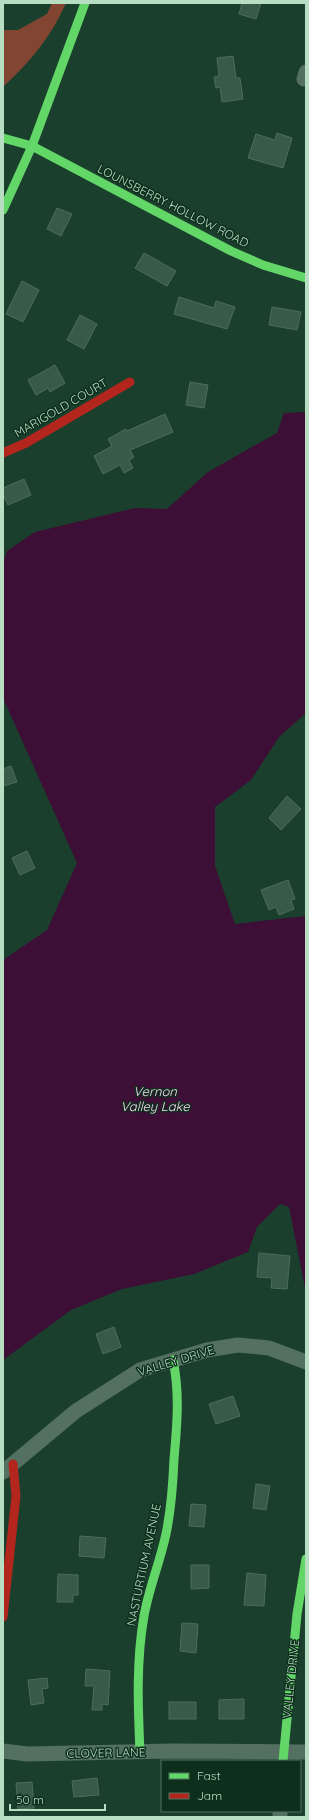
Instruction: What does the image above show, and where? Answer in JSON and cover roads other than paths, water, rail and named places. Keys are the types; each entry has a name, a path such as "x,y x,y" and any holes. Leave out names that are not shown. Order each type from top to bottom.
{"street":[{"path":"3,210 32,146 85,3"},
{"name":"LOUNSBERRY HOLLOW ROAD","path":"3,138 32,146 231,251 263,265 306,278"},
{"name":"MARIGOLD COURT","path":"3,453 26,443 130,382"},
{"name":"VALLEY DRIVE","path":"8,1468 76,1411 140,1370 207,1350 238,1345 269,1348 306,1362"},
{"name":"NASTURTIUM AVENUE","path":"140,1752 138,1690 139,1648 144,1615 166,1535 173,1483 179,1406 178,1381 173,1360"},
{"path":"3,1617 16,1496 8,1468"},
{"name":"VALLEY DRIVE","path":"283,1756 297,1614 306,1559"},
{"name":"CLOVER LANE","path":"3,1751 28,1754 140,1752 283,1756 306,1752"}],"water":[{"name":"Vernon Valley Lake","path":"306,412 306,713 279,737 251,780 215,807 215,866 235,924 306,916 306,1293 289,1207 280,1204 257,1227 248,1252 194,1274 122,1289 71,1310 3,1360 3,960 47,930 77,863 3,698 3,563 7,551 35,532 135,508 167,509 208,472 277,433 284,413"}]}
